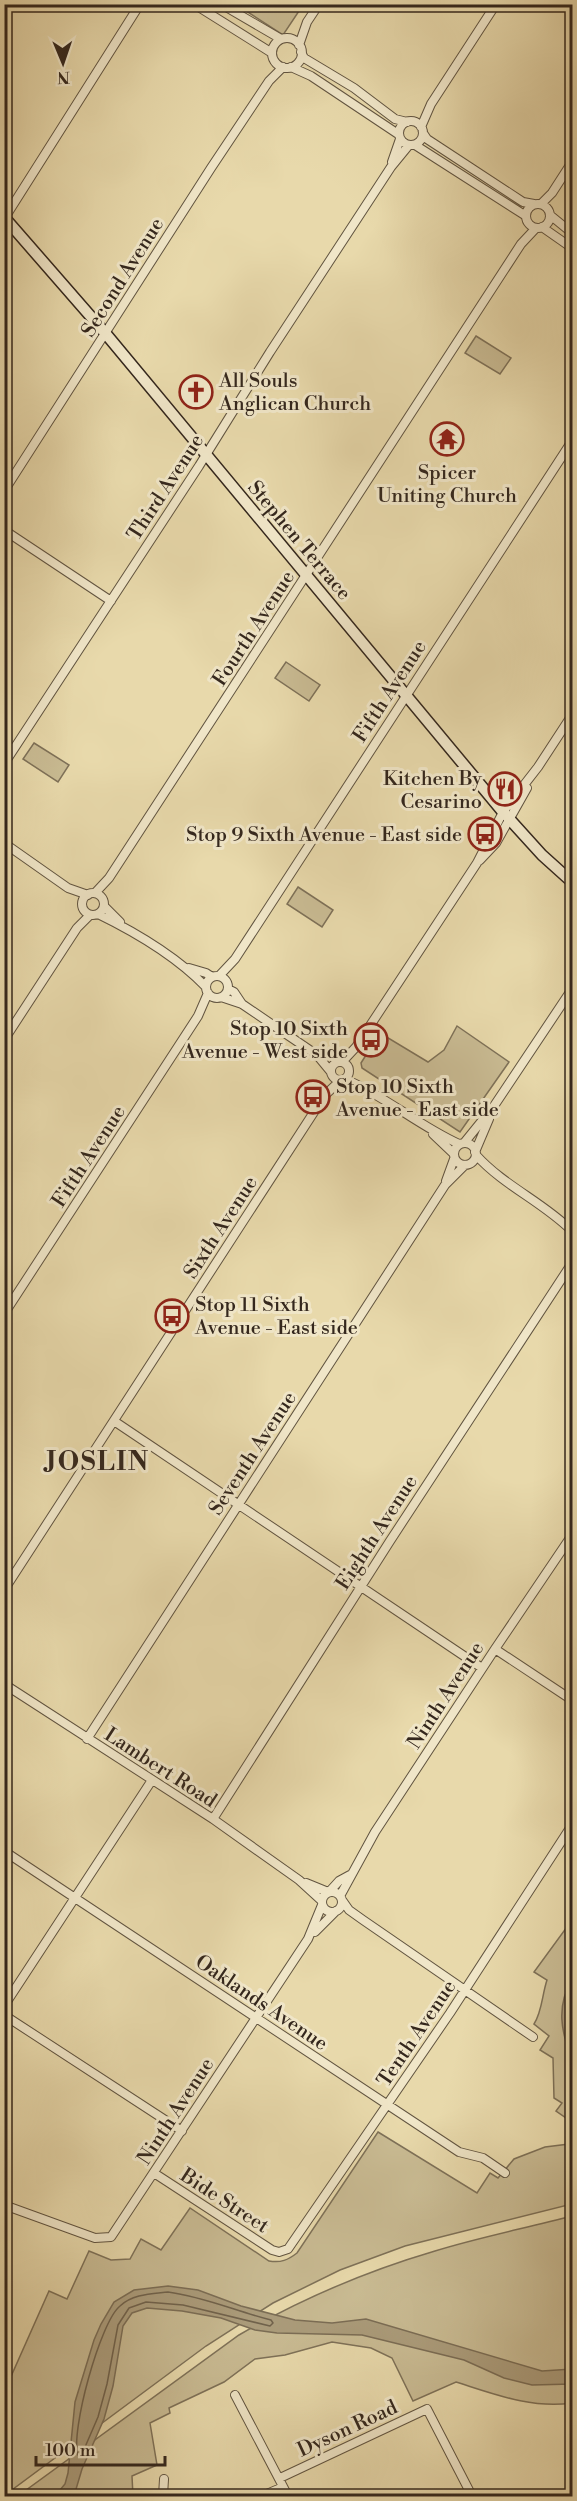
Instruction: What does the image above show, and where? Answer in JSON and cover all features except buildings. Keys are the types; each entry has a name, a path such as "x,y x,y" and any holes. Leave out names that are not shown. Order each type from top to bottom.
{"main road":[{"name":"Stephen Terrace","path":"5,218 106,334 506,816 542,855 573,882"}],"street":[{"path":"5,218 140,4"},
{"path":"194,4 287,67 311,76 412,145 573,248"},
{"path":"221,4 285,39 300,49 305,58 354,88 395,119 410,122 422,130 429,140 523,202 543,208 573,233"},
{"path":"287,67 297,63 308,22 319,4"},
{"path":"412,145 420,141 431,104 496,4"},
{"path":"273,57 276,43 308,22"},
{"name":"Second Avenue","path":"269,81 273,57"},
{"name":"Second Avenue","path":"4,491 269,81 287,67"},
{"path":"399,136 402,125 410,122 431,104"},
{"name":"Third Avenue","path":"391,167 399,136"},
{"name":"Third Avenue","path":"4,764 206,456 270,352 391,167 412,145"},
{"path":"543,208 573,162"},
{"name":"Fourth Avenue","path":"82,906 91,894 110,878 521,244 547,224 543,208 529,208 521,244"},
{"name":"Fifth Avenue","path":"4,1314 212,994 215,977 235,959 573,441"},
{"path":"4,530 111,601"},
{"path":"345,1065 477,863 490,852 506,816 573,716"},
{"path":"7,846 68,888 82,906 94,915 124,927 187,968 212,994 242,1004 317,1056 332,1073 364,1087 426,1126 462,1144 471,1145 492,1172 562,1220 573,1231"},
{"name":"Fourth Avenue","path":"94,915 103,903 110,878"},
{"path":"68,888 91,894 103,903 124,927"},
{"path":"77,928 82,906"},
{"path":"4,1040 77,928 94,915"},
{"name":"Fifth Avenue","path":"212,994 227,985 235,959"},
{"path":"187,968 215,977 227,985 242,1004"},
{"path":"462,1144 494,1106 573,989"},
{"path":"317,1056 345,1065 364,1087"},
{"name":"Sixth Avenue","path":"4,1590 326,1095 343,1079 345,1065 333,1065 326,1095"},
{"path":"476,1154 494,1106"},
{"path":"426,1126 454,1156 467,1165 492,1172"},
{"name":"Seventh Avenue","path":"445,1185 454,1156 462,1144"},
{"name":"Seventh Avenue","path":"87,1739 445,1185 476,1154"},
{"path":"562,1220 573,1223"},
{"name":"Eighth Avenue","path":"213,1819 361,1586 571,1264 573,1254"},
{"path":"114,1421 482,1668"},
{"name":"Ninth Avenue","path":"341,1898 350,1875 482,1668 573,1535"},
{"path":"495,1649 573,1701"},
{"name":"Lambert Road","path":"4,1684 213,1819 299,1880 322,1903"},
{"path":"4,2006 152,1780"},
{"name":"Tenth Avenue","path":"279,2252 291,2246 465,1991 573,1825"},
{"name":"Oaklands Avenue","path":"4,1851 387,2105 459,2151 483,2158 505,2173"},
{"name":"Ninth Avenue","path":"329,1892 350,1875"},
{"name":"Lambert Road","path":"299,1880 329,1892"},
{"path":"363,1920 336,1911 328,1911 322,1903 329,1892 335,1892 349,1910 533,2037"},
{"path":"336,1911 340,1908 341,1898"},
{"name":"Ninth Avenue","path":"308,1940 322,1903"},
{"name":"Ninth Avenue","path":"4,2205 100,2239 107,2238 117,2230 308,1940 336,1911"},
{"path":"4,2015 182,2131"},
{"name":"Bide Street","path":"154,2173 269,2248 279,2252"},
{"path":"236,2395 288,2496"},
{"name":"Dyson Road","path":"280,2478 428,2409 472,2496"},
{"path":"163,2496 164,2479"},
{"path":"262,2496 283,2487"}],"shaded area":[{"path":"237,5 303,5 283,35"},
{"path":"476,336 511,358 500,374 465,353"},
{"path":"286,662 320,685 309,701 275,678"},
{"path":"34,743 69,765 58,782 23,759"},
{"path":"298,887 333,910 322,927 287,904"},
{"path":"457,1026 509,1062 460,1132 362,1068 361,1063 380,1033 428,1062 444,1050"},
{"path":"572,1920 572,2122 556,2111 562,2103 554,2098 553,2058 540,2050 549,2036 534,2024 547,1980 534,1972"},
{"path":"378,2132 477,2193 490,2173 498,2178 514,2159 545,2147 569,2144 572,2139 572,2204 405,2246 340,2270 273,2303 206,2346 5,2495 5,2390 49,2291 67,2299 89,2251 111,2260 130,2259 141,2239 161,2250 190,2208 269,2261 277,2262 287,2259 297,2253"},
{"path":"572,2216 572,2403 528,2402 499,2396 456,2382 413,2401 392,2358 371,2348 332,2342 285,2355 255,2359 224,2382 169,2408 170,2413 150,2423 157,2465 132,2476 133,2496 18,2496 239,2335 286,2310 359,2277 410,2259 469,2241"}],"water":[{"path":"572,1980 572,2059 563,2029 562,2009"},
{"path":"168,2286 198,2290 241,2306 295,2320 332,2323 366,2319 542,2371 572,2369 572,2384 532,2385 504,2378 464,2360 362,2335 277,2333 255,2330 221,2318 147,2308 132,2313 123,2326 113,2386 104,2419 82,2469 74,2496 55,2496 65,2484 68,2473 75,2402 101,2324 114,2302 134,2290"}],"place":[{"name":"All Souls Anglican Church","path":"196,392"},
{"name":"Spicer Uniting Church","path":"447,439"},
{"name":"Kitchen By Cesarino","path":"505,789"},
{"name":"Stop 9 Sixth Avenue - East side","path":"485,834"},
{"name":"Stop 10 Sixth Avenue - West side","path":"371,1040"},
{"name":"Stop 10 Sixth Avenue - East side","path":"313,1097"},
{"name":"Stop 11 Sixth Avenue - East side","path":"172,1316"}],"district":[{"name":"JOSLIN","path":"98,1461"}]}
